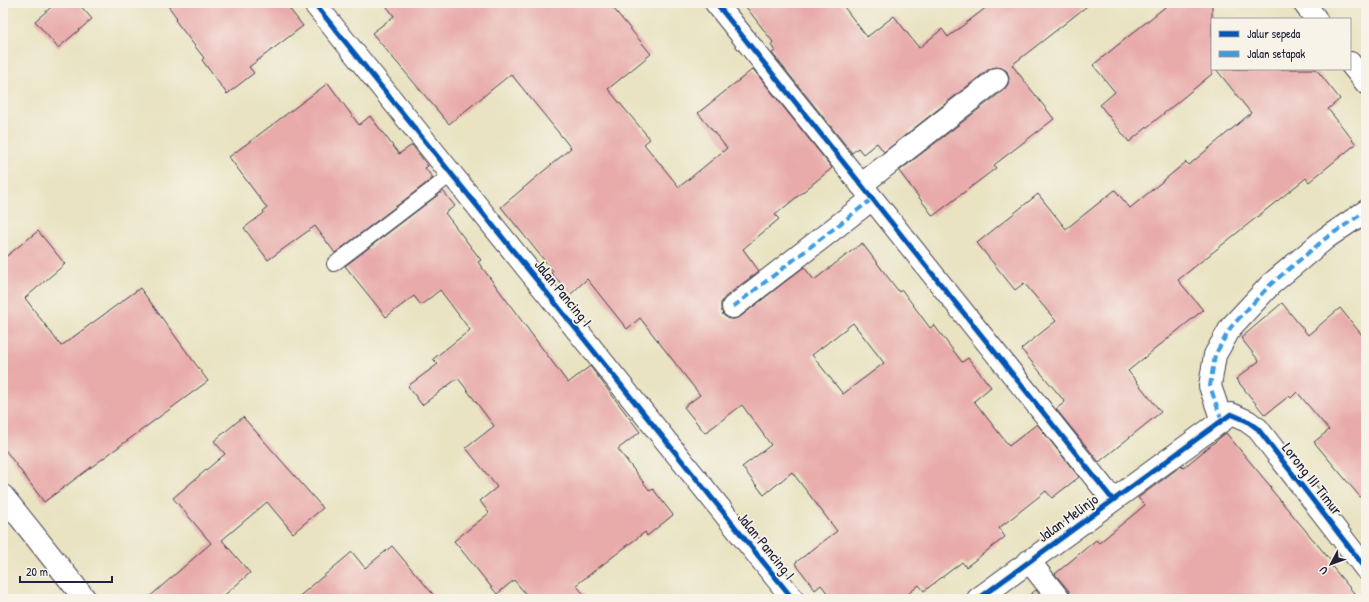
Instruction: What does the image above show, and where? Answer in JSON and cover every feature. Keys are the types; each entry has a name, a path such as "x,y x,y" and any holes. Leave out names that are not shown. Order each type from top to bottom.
{"main road":[{"name":"Jalan Pancing I","path":"314,3 793,599"},
{"path":"716,3 1113,500"},
{"path":"1304,3 1315,18"},
{"path":"1351,64 1366,83"},
{"path":"733,307 998,79"},
{"path":"1226,417 1210,386 1215,355 1231,327 1271,284 1326,238 1366,211"},
{"name":"Jalan Melinjo","path":"978,599 1226,417"},
{"name":"Lorong III Timur","path":"1226,417 1247,421 1258,429 1366,569"},
{"path":"3,496 84,599"},
{"path":"1029,561 1059,599"}],"lane":[{"path":"334,264 452,174"}],"building":[{"path":"56,3 78,3 92,19 58,48 35,21"},
{"path":"166,3 285,3 303,26 249,67 254,73 227,94 202,60 204,58 175,20 177,18"},
{"path":"384,3 609,3 651,54 608,89 650,139 644,144 679,187 727,148 698,113 753,69 832,168 775,215 779,219 743,249 759,271 725,297 721,303 723,315 729,319 740,317 804,267 814,280 862,243 899,292 902,290 930,328 934,325 962,362 968,358 991,387 974,401 1009,446 1037,424 1079,477 1052,498 1046,491 999,528 1005,537 966,567 962,562 924,591 919,585 902,599 832,599 821,585 815,590 795,563 837,531 792,472 764,495 742,467 771,445 742,405 705,433 684,407 700,395 640,318 627,329 587,279 571,294 551,273 553,271 501,207 571,148 511,74 449,124 372,33 394,16","holes":["853,323 884,363 843,394 812,355"]},
{"path":"743,3 841,3 867,37 894,16 919,48 942,29 948,37 992,3 1091,3 1012,65 1054,119 994,165 996,168 933,216 899,171 1005,89 1009,78 1007,71 996,67 989,69 884,152 877,143 863,154 858,148 852,153 772,53 775,51 771,45 773,42"},
{"path":"1170,3 1212,3 1212,74 1129,142 1100,105 1115,92 1093,65"},
{"path":"1217,70 1317,70 1340,99 1328,109 1356,144 1309,182 1306,178 1178,280 1203,310 1128,371 1161,412 1099,462 1056,409 1065,402 1021,349 1056,321 1024,283 1015,290 977,243 1038,194 1066,229 1115,190 1130,208 1186,162 1189,165 1251,113"},
{"path":"328,83 359,125 370,116 399,154 412,145 428,166 425,168 433,178 335,253 315,226 268,260 244,228 264,213 263,211 267,208 229,157"},
{"path":"443,191 455,206 445,213 481,260 478,262 568,383 590,366 640,432 618,449 650,491 653,489 673,515 647,536 645,532 576,585 588,599 530,599 514,580 497,594 454,541 489,513 480,501 497,487 466,448 494,426 458,378 422,405 408,386 438,364 433,359 470,330 440,290 421,305 414,296 386,317 345,266"},
{"path":"38,231 65,264 25,298 61,346 140,288 208,381 44,502 3,447 3,259"},
{"path":"1282,303 1308,335 1340,308 1366,340 1366,504 1314,442 1329,430 1297,392 1291,398 1289,396 1265,415 1236,379 1259,361 1241,338"},
{"path":"243,417 323,508 293,533 267,502 222,540 250,573 220,599 147,599 211,543 173,498 225,454 214,441"},
{"path":"1226,433 1331,561 1329,563 1359,599 1071,599 1069,591 1055,574 1096,540 1099,543 1145,505 1138,498 1181,466 1183,468"},
{"path":"392,546 437,599 296,599 352,552 365,568"},
{"path":"1036,590 1043,599 1024,599"}],"marked path":[{"path":"733,307 872,199"},
{"path":"1222,421 1210,386 1215,355 1231,327 1271,284 1326,238 1366,211"}],"cycle path":[{"path":"314,3 793,599"},
{"path":"716,3 1113,500"},
{"path":"978,599 1231,414 1247,421 1258,429 1366,569"}]}
